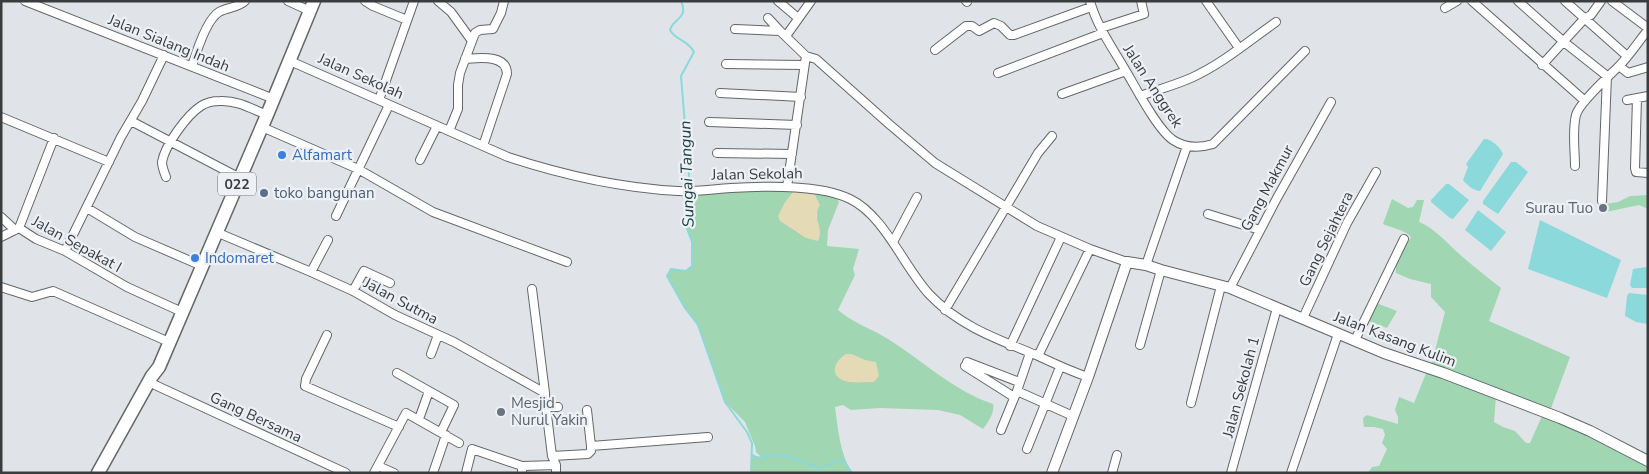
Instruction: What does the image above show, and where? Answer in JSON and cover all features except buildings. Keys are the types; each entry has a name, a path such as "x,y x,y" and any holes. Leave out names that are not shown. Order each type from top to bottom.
{"highway":[{"name":"022","path":"152,384 265,121 312,6"},
{"path":"98,473 152,384"},
{"path":"108,473 152,384"}],"street":[{"name":"Jalan Sialang Indah","path":"25,1 274,99"},
{"path":"47,10 52,1"},
{"path":"192,66 212,18 218,13 236,7 245,1"},
{"path":"288,1 312,6"},
{"path":"366,1 407,20"},
{"path":"379,100 414,1"},
{"path":"438,1 451,12 472,40"},
{"path":"449,131 458,109 458,85 472,40 477,31 490,30 495,27 504,1"},
{"path":"778,1 798,18"},
{"path":"735,29 783,33 811,1"},
{"path":"998,73 1144,14 1141,1"},
{"path":"1206,1 1239,48"},
{"path":"1445,8 1457,1"},
{"path":"1472,1 1585,102"},
{"path":"1518,1 1564,42 1607,76"},
{"path":"1565,1 1627,56"},
{"path":"1542,65 1601,1"},
{"path":"1574,166 1576,114 1648,29 1612,1"},
{"path":"934,50 966,26 972,26 979,31 994,23 1001,26 1010,35 1014,35 1091,4"},
{"name":"Jalan Anggrek","path":"1091,4 1102,31 1140,96 1167,136 1175,142 1187,146 1146,265"},
{"path":"768,18 806,56 816,59 935,163 1037,226 1090,249 1127,262 1088,377 1052,473"},
{"path":"1140,96 1193,77 1276,22"},
{"path":"1187,146 1200,148 1213,144 1305,51"},
{"path":"65,251 164,55"},
{"path":"787,187 806,56"},
{"path":"465,59 496,60 503,62 507,67 507,74 482,146"},
{"name":"Jalan Sekolah","path":"290,61 482,146 540,168 615,183 680,191 732,188 812,188 850,198 866,211 893,242 928,294 945,310 979,332 1088,377"},
{"path":"726,64 804,65"},
{"path":"1618,66 1628,73 1648,67"},
{"path":"1062,94 1126,71"},
{"path":"1602,201 1607,76"},
{"path":"720,93 801,97"},
{"path":"1627,100 1648,96"},
{"path":"1637,98 1635,168 1636,172 1648,173"},
{"path":"166,177 162,164 171,142 187,119 201,106 208,103 230,101 243,104 265,121 358,169 433,212 567,262"},
{"name":"Gang Makmur","path":"1191,403 1226,287 1331,102"},
{"path":"336,216 389,104"},
{"path":"1,117 109,162"},
{"path":"131,121 240,178"},
{"path":"709,122 797,125"},
{"path":"420,160 437,126"},
{"path":"945,310 1038,153 1052,136"},
{"name":"Jalan Sepakat I","path":"54,138 17,229 65,251 127,287 182,312"},
{"path":"717,153 792,154"},
{"name":"Gang Sejahtera","path":"1303,318 1348,222 1376,172"},
{"path":"893,242 917,197"},
{"path":"87,208 135,237 202,266"},
{"path":"1208,214 1260,230"},
{"path":"1,217 17,229 1,237"},
{"name":"Jalan Sutma","path":"216,232 353,291 488,361 545,393"},
{"path":"1010,346 1061,237"},
{"path":"1355,340 1404,239"},
{"path":"311,272 328,240"},
{"path":"1038,356 1090,249"},
{"name":"Jalan Kasang Kulim","path":"1127,262 1146,265 1226,287 1384,353 1443,373 1560,418 1648,461"},
{"path":"1140,345 1161,270"},
{"path":"353,291 364,271 390,283"},
{"path":"1,286 32,297 53,291 169,342"},
{"path":"466,473 472,449 522,469 556,469 552,456 532,288"},
{"name":"Jalan Sekolah 1","path":"1231,473 1277,308"},
{"path":"1291,473 1338,334"},
{"path":"327,335 306,379 305,386 399,427"},
{"path":"431,354 438,335"},
{"path":"1001,430 1030,353"},
{"path":"1019,382 966,364 1016,394 1073,416"},
{"path":"1027,449 1060,367"},
{"path":"397,373 454,405 433,473"},
{"name":"Gang Bersama","path":"152,384 346,473"},
{"path":"419,419 429,392"},
{"path":"546,407 558,407"},
{"path":"552,456 588,454 591,451 587,410"},
{"path":"394,473 376,469 406,413 460,443"},
{"path":"591,446 708,436"},
{"path":"1112,473 1117,455"}],"green space":[{"path":"740,190 794,191 784,204 819,229 817,202 814,193 836,198 839,202 828,230 827,246 859,249 853,269 855,275 838,310 888,339 952,384 993,404 992,414 983,429 960,415 938,410 880,408 851,410 843,405 835,407 836,415 842,450 852,473 751,473 751,454 761,457 756,452 745,422 725,402 698,325 685,308 667,276 671,269 685,271 692,266 692,242 686,226 692,209 690,194","holes":["851,354 864,360 874,382"]},
{"path":"1648,195 1648,209 1639,205 1606,212 1606,204 1618,202 1630,196"},
{"path":"1392,199 1408,208 1413,207 1417,200 1424,200 1419,222 1434,231 1501,288 1489,321 1570,357 1550,411 1431,366 1445,312 1431,297 1431,284 1410,279 1396,273 1396,263 1411,237 1402,231 1383,224"},
{"path":"1376,303 1397,311 1387,328 1366,320"},
{"path":"1427,371 1496,396 1494,422 1515,431 1526,443 1530,443 1542,416 1600,440 1648,465 1648,473 1368,473 1372,467 1379,466 1387,449 1382,443 1385,435 1383,429 1364,427 1363,418 1367,415 1398,424 1395,410 1399,397 1414,403"}],"sand":[{"path":"794,191 814,193 820,205 816,216 820,229 818,241 806,238 780,221 778,216"},
{"path":"846,354 876,362 879,376 874,382 849,382 838,377 835,370 836,366"}],"water":[{"path":"1484,139 1490,140 1503,154 1480,191 1475,190 1463,180 1468,167 1466,164"},
{"path":"1511,162 1516,162 1528,172 1498,214 1483,204 1483,201"},
{"path":"1446,184 1449,184 1469,200 1453,219 1431,202"},
{"path":"1478,210 1506,232 1491,251 1465,230"},
{"path":"1540,220 1621,260 1607,298 1528,269"},
{"path":"1646,267 1648,272 1648,288 1632,288 1630,285 1633,269"},
{"path":"1629,293 1648,295 1648,324 1636,322 1625,316"}],"waterway":[{"name":"Sungai Tangun","path":"681,1 683,7 682,15 670,30 672,34 688,45 694,52 681,76 690,188"},
{"name":"Sungai Tangun","path":"690,192 692,209 686,226 692,242 692,266 686,271 671,269 667,276 685,308 698,325 725,402 747,432 752,443 751,473"},
{"path":"752,455 762,458 780,455 819,468 841,459 852,473"}],"place":[{"name":"Alfamart","path":"282,155"},
{"name":"toko bangunan","path":"264,193"},
{"name":"Surau Tuo","path":"1603,208"},
{"name":"Indomaret","path":"195,258"},
{"name":"Mesjid Nurul Yakin","path":"501,412"}]}
